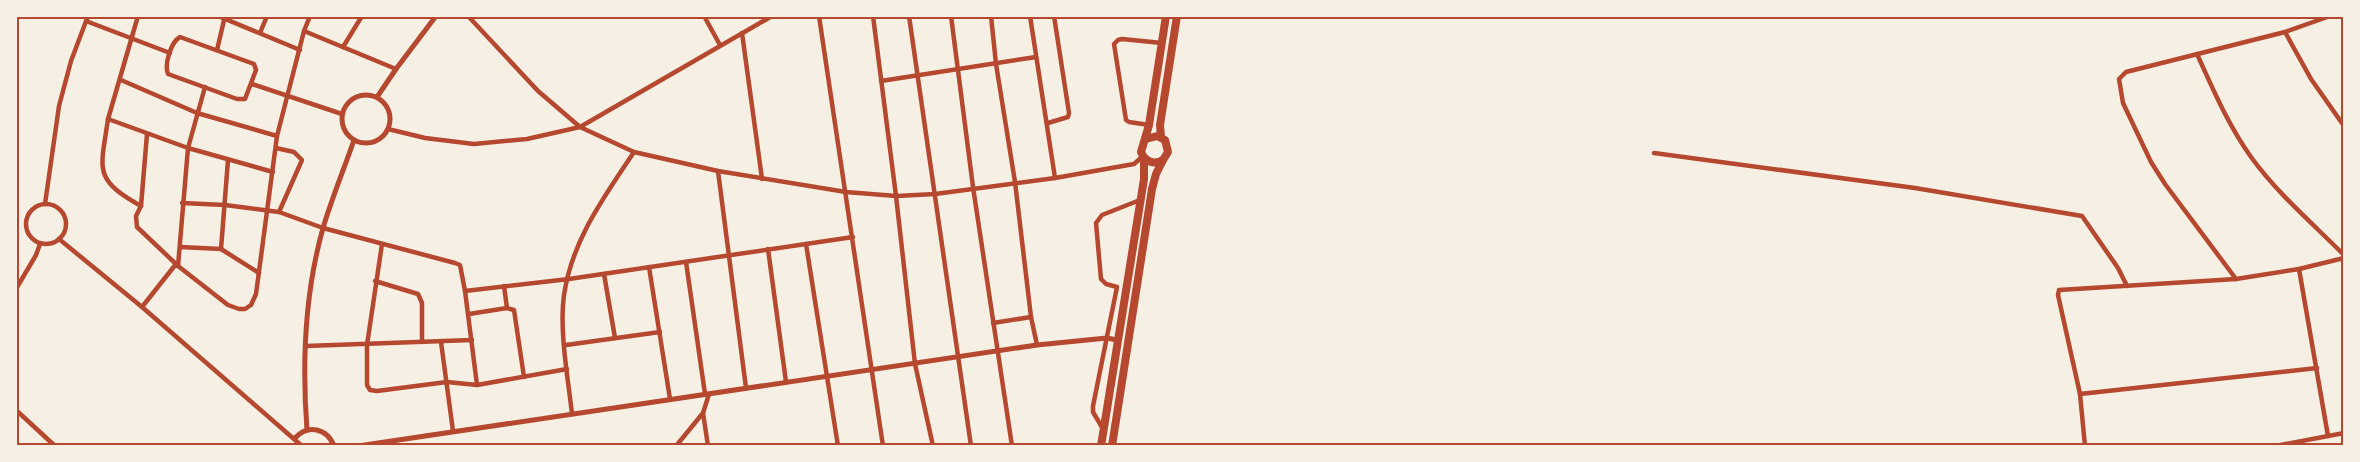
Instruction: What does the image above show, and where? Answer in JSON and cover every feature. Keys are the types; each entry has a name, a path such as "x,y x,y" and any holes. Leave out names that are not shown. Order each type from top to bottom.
{"highway":[{"path":"1101,446 1140,200 1144,157 1142,147 1149,125 1166,16"},
{"path":"1112,446 1152,189 1168,148 1161,138 1160,125 1177,16"},
{"path":"1146,139 1153,136 1161,138"},
{"path":"1144,157 1155,163 1163,160"}],"street":[{"path":"138,16 108,119 101,165 104,177 118,194 141,206"},
{"path":"260,33 267,16"},
{"path":"147,134 141,206 136,216 137,227 177,265 228,305 245,309 254,301 277,136 304,31 310,16"},
{"path":"343,47 362,16"},
{"path":"377,97 436,16"},
{"path":"468,16 537,91 580,127 634,152 718,171 846,192 896,196 935,194 973,187 1055,178 1134,164 1144,157"},
{"path":"704,16 720,45"},
{"path":"388,129 425,138 474,144 527,139 580,127 772,16"},
{"path":"819,16 883,446"},
{"path":"873,16 915,364 933,446"},
{"path":"909,16 971,446"},
{"path":"951,16 960,70 973,187 1012,446"},
{"path":"991,16 996,64 1015,182 1031,317 1037,345"},
{"path":"1030,16 1055,178"},
{"path":"1048,123 1068,117 1069,112 1054,16"},
{"path":"2236,279 2161,177 2123,103 2120,78 2126,72 2285,32 2330,16"},
{"path":"217,50 222,17 300,50"},
{"path":"45,204 59,106 71,61 87,19 170,53"},
{"path":"304,31 396,69"},
{"path":"2285,32 2312,80 2343,126"},
{"path":"742,33 762,178"},
{"path":"180,37 217,50 256,65 252,84 243,100 168,74 166,67 170,53 174,41 180,37"},
{"path":"1149,125 1126,120 1114,44 1118,39 1162,43"},
{"path":"2085,446 2080,394 2058,292 2062,288 2236,279 2299,269 2343,256 2286,199 2251,157 2224,112 2197,54"},
{"path":"881,81 1036,57"},
{"path":"121,80 197,113 277,136"},
{"path":"252,84 342,114"},
{"path":"142,307 177,265 188,148 205,87"},
{"path":"370,95 377,97 383,102 389,114 388,129 377,140 370,143 354,140 344,129 342,114 349,101 355,97 370,95"},
{"path":"108,119 188,148 273,172"},
{"path":"307,430 306,346 310,300 323,228 354,140"},
{"path":"276,148 294,152 302,160 279,212"},
{"path":"572,414 567,369 564,294 575,252 583,233 634,152"},
{"path":"1654,153 1915,188 2082,216 2118,268 2127,286"},
{"path":"221,249 228,160"},
{"path":"718,171 746,388"},
{"path":"1104,429 1093,412 1093,406 1116,287 1106,284 1101,279 1096,220 1102,215 1140,200"},
{"path":"182,203 225,205 279,212 323,228 460,265 477,385"},
{"path":"45,204 57,207 64,217 65,229 59,239 54,243 40,244 29,235 26,222 32,210 45,204"},
{"path":"465,291 604,274 853,237"},
{"path":"59,239 142,307 302,446"},
{"path":"16,289 40,244"},
{"path":"382,244 367,345 367,385 370,390 447,382 477,385 567,369"},
{"path":"806,244 838,446"},
{"path":"180,248 221,249 259,273"},
{"path":"768,249 786,382"},
{"path":"686,262 707,394 703,413 708,446"},
{"path":"649,267 670,399"},
{"path":"2299,269 2328,436"},
{"path":"604,274 615,338"},
{"path":"375,280 418,294 422,303 422,342"},
{"path":"504,286 507,308"},
{"path":"468,314 507,308 515,312 524,377"},
{"path":"993,323 1031,317"},
{"path":"566,345 660,332"},
{"path":"358,446 1037,345 1107,338 1117,340"},
{"path":"306,346 472,340"},
{"path":"441,342 453,431"},
{"path":"2080,394 2317,368"},
{"path":"16,410 55,446"},
{"path":"676,446 703,413"},
{"path":"295,438 307,430 321,431 328,435 334,446"},
{"path":"2275,446 2343,433"}]}
